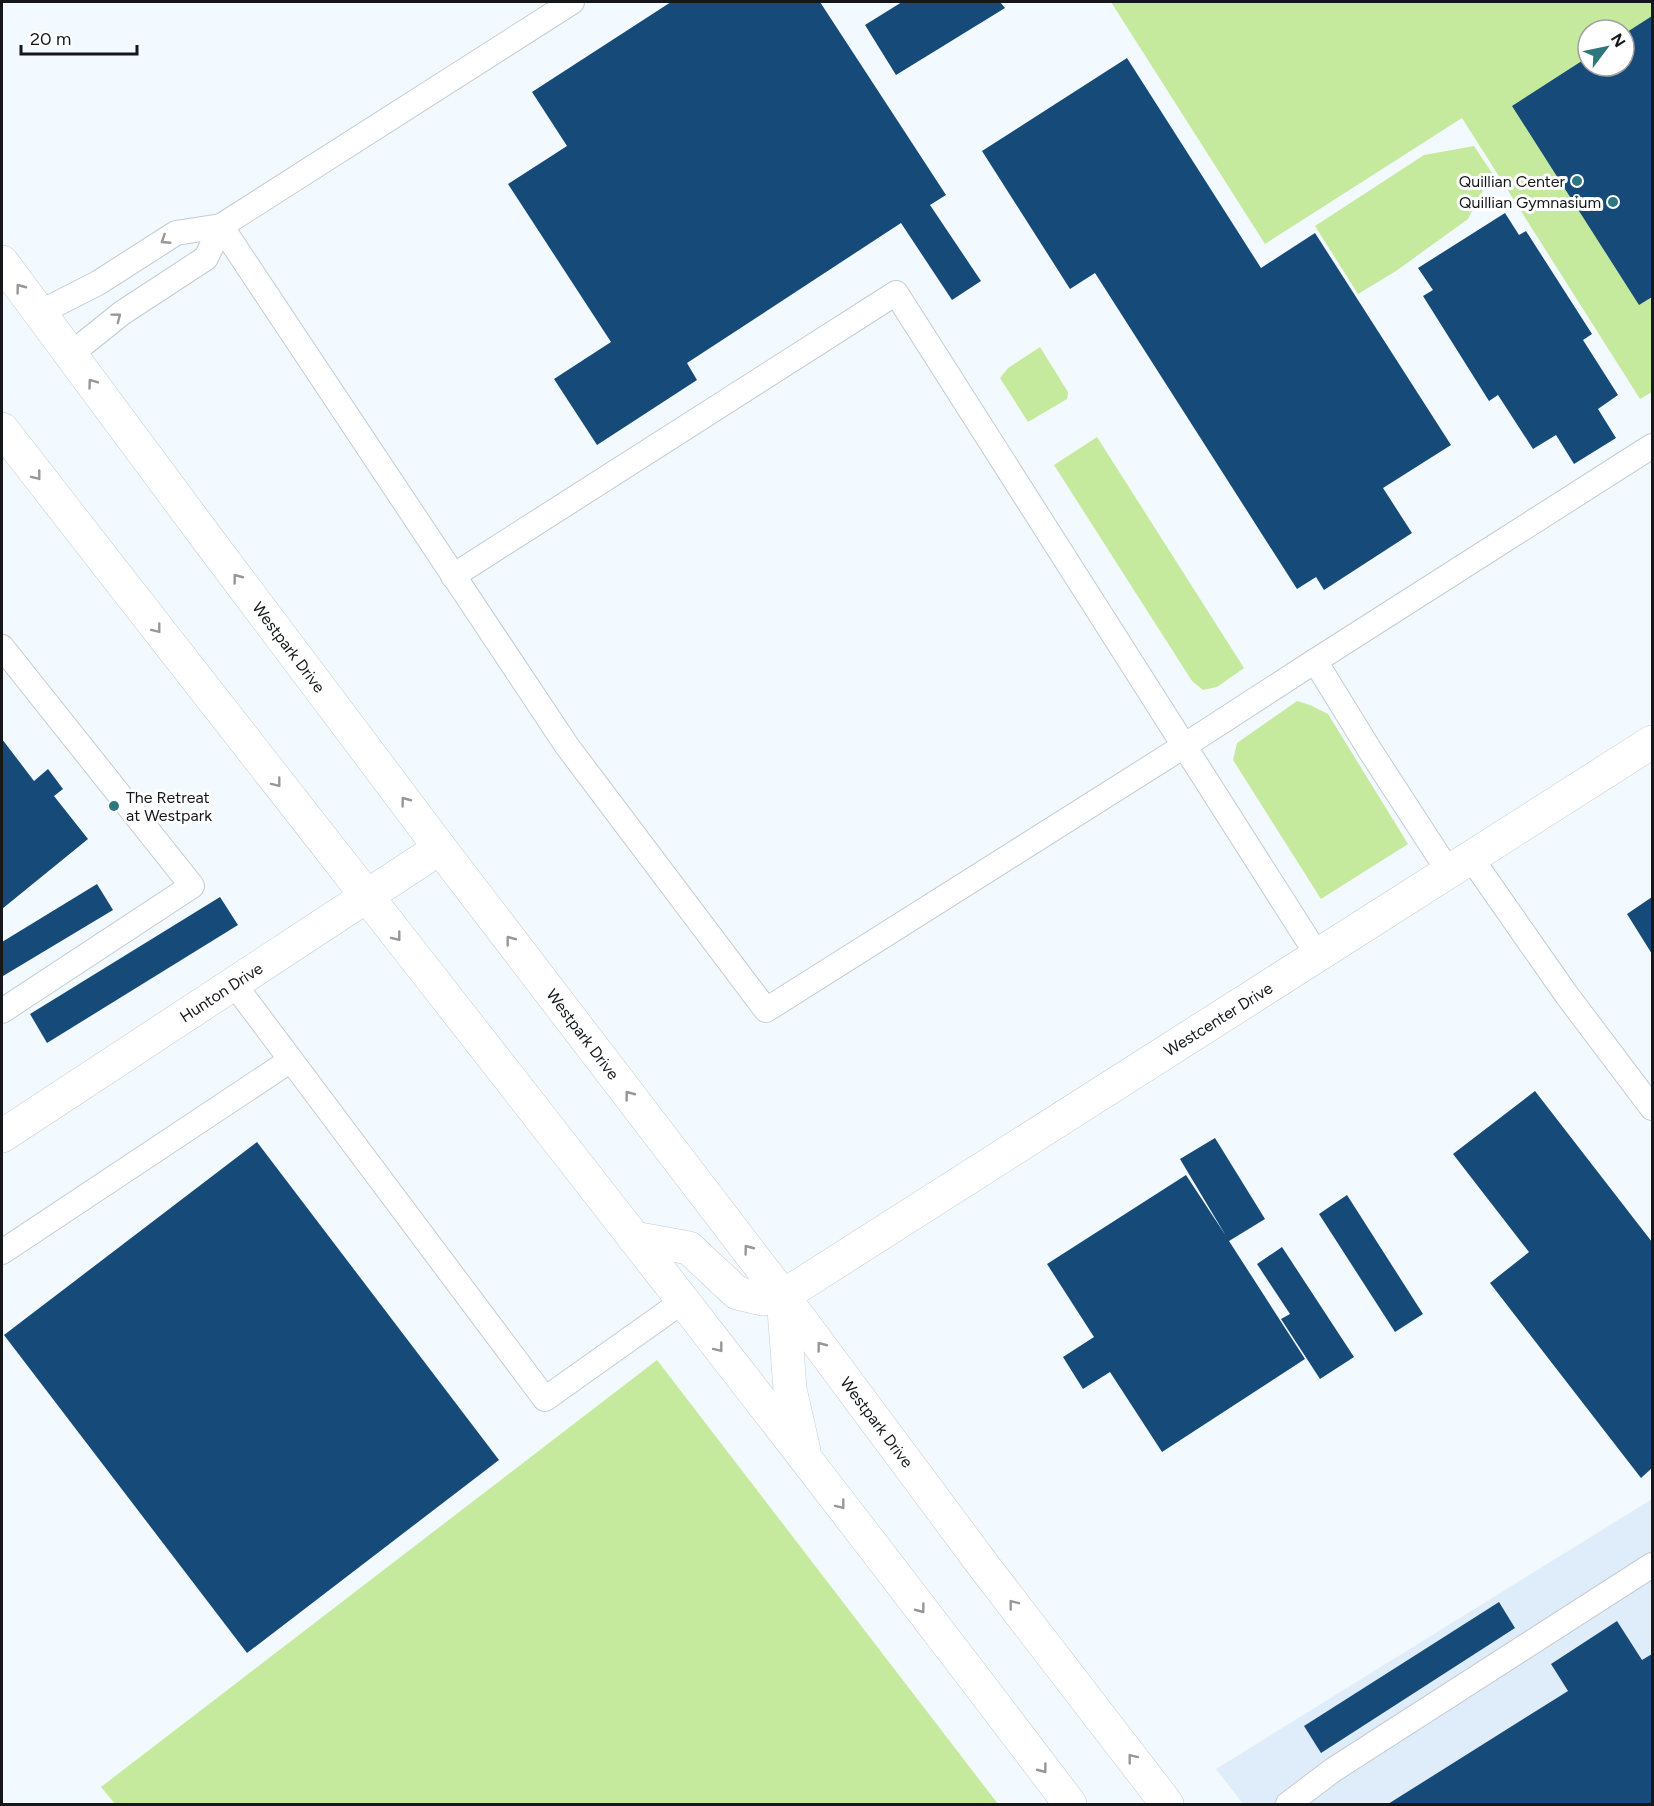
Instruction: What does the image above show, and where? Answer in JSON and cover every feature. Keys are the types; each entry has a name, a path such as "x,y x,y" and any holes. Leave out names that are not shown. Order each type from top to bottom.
{"main road":[{"name":"Westpark Drive","path":"2,262 440,848 783,1296 983,1565 1167,1804"},
{"path":"2,429 683,1301 1070,1804"},
{"name":"Westcenter Drive","path":"783,1296 1653,742"},
{"name":"Hunton Drive","path":"2,1136 440,848"},
{"path":"634,1238 688,1248 737,1293 762,1299 783,1296 790,1389 805,1459"}],"lane":[{"path":"39,313 98,283 176,233 221,226 572,2"},
{"path":"71,354 122,313 206,258 221,226"},
{"path":"221,226 567,746 766,1010 1653,446"},
{"path":"453,576 896,293 1318,956"},
{"path":"2,647 192,886 2,1011"},
{"path":"1315,661 1371,752 1566,994 1653,1108"},
{"path":"234,984 545,1399 683,1301"},
{"path":"2,1252 291,1060"},
{"path":"1288,1804 1333,1770 1653,1565"}],"shaded area":[{"path":"1652,1499 1652,1804 1243,1804 1216,1769"}],"green space":[{"name":"Quillian Center","path":"1111,2 1652,2 1652,392 1640,399 1462,118 1265,244"},
{"path":"1474,146 1492,173 1468,219 1396,271 1358,294 1315,226 1424,155"},
{"path":"1040,347 1068,392 1067,399 1028,422 1000,378 1008,368"},
{"path":"1097,437 1244,668 1217,687 1203,690 1192,681 1054,465"},
{"path":"1297,701 1328,714 1408,844 1321,899 1233,760 1237,743"},
{"path":"657,1360 998,1804 115,1804 101,1787"}],"building":[{"path":"671,2 820,2 946,195 930,205 981,281 952,300 901,223 687,363 697,380 597,445 554,379 611,342 508,184 567,146 532,92"},
{"path":"902,2 1000,2 1005,8 896,75 865,25"},
{"name":"Quillian Gymnasium","path":"1652,16 1652,297 1639,305 1512,106 1576,65 1576,78 1636,78 1636,26"},
{"path":"1127,58 1261,268 1315,233 1451,445 1383,488 1412,533 1324,590 1316,577 1297,589 1095,273 1070,289 982,151"},
{"path":"1505,213 1519,235 1526,231 1592,334 1583,340 1618,395 1598,409 1616,438 1574,464 1556,435 1533,449 1498,395 1489,401 1423,296 1433,290 1418,268"},
{"path":"2,739 34,781 48,769 63,789 54,796 88,839 2,909"},
{"path":"97,884 113,910 3,976 2,942"},
{"path":"220,897 238,925 47,1043 30,1014"},
{"path":"1652,897 1652,954 1627,914"},
{"path":"1535,1091 1652,1242 1652,1468 1641,1478 1490,1283 1529,1252 1453,1154"},
{"path":"1215,1138 1265,1219 1229,1241 1305,1359 1162,1452 1110,1372 1083,1389 1063,1357 1094,1337 1047,1264 1186,1175 1226,1236 1180,1159"},
{"path":"257,1142 499,1460 247,1653 4,1335"},
{"path":"1347,1195 1423,1314 1395,1332 1319,1214"},
{"path":"1282,1247 1354,1357 1320,1379 1281,1319 1290,1314 1257,1264"},
{"path":"1499,1602 1515,1628 1321,1753 1304,1726"},
{"path":"1617,1621 1642,1660 1652,1654 1652,1804 1388,1804 1568,1691 1551,1664"}],"place":[{"name":"Quillian Center","path":"1577,181"},
{"name":"Quillian Gymnasium","path":"1613,202"},
{"name":"The Retreat at Westpark","path":"114,806"}]}
